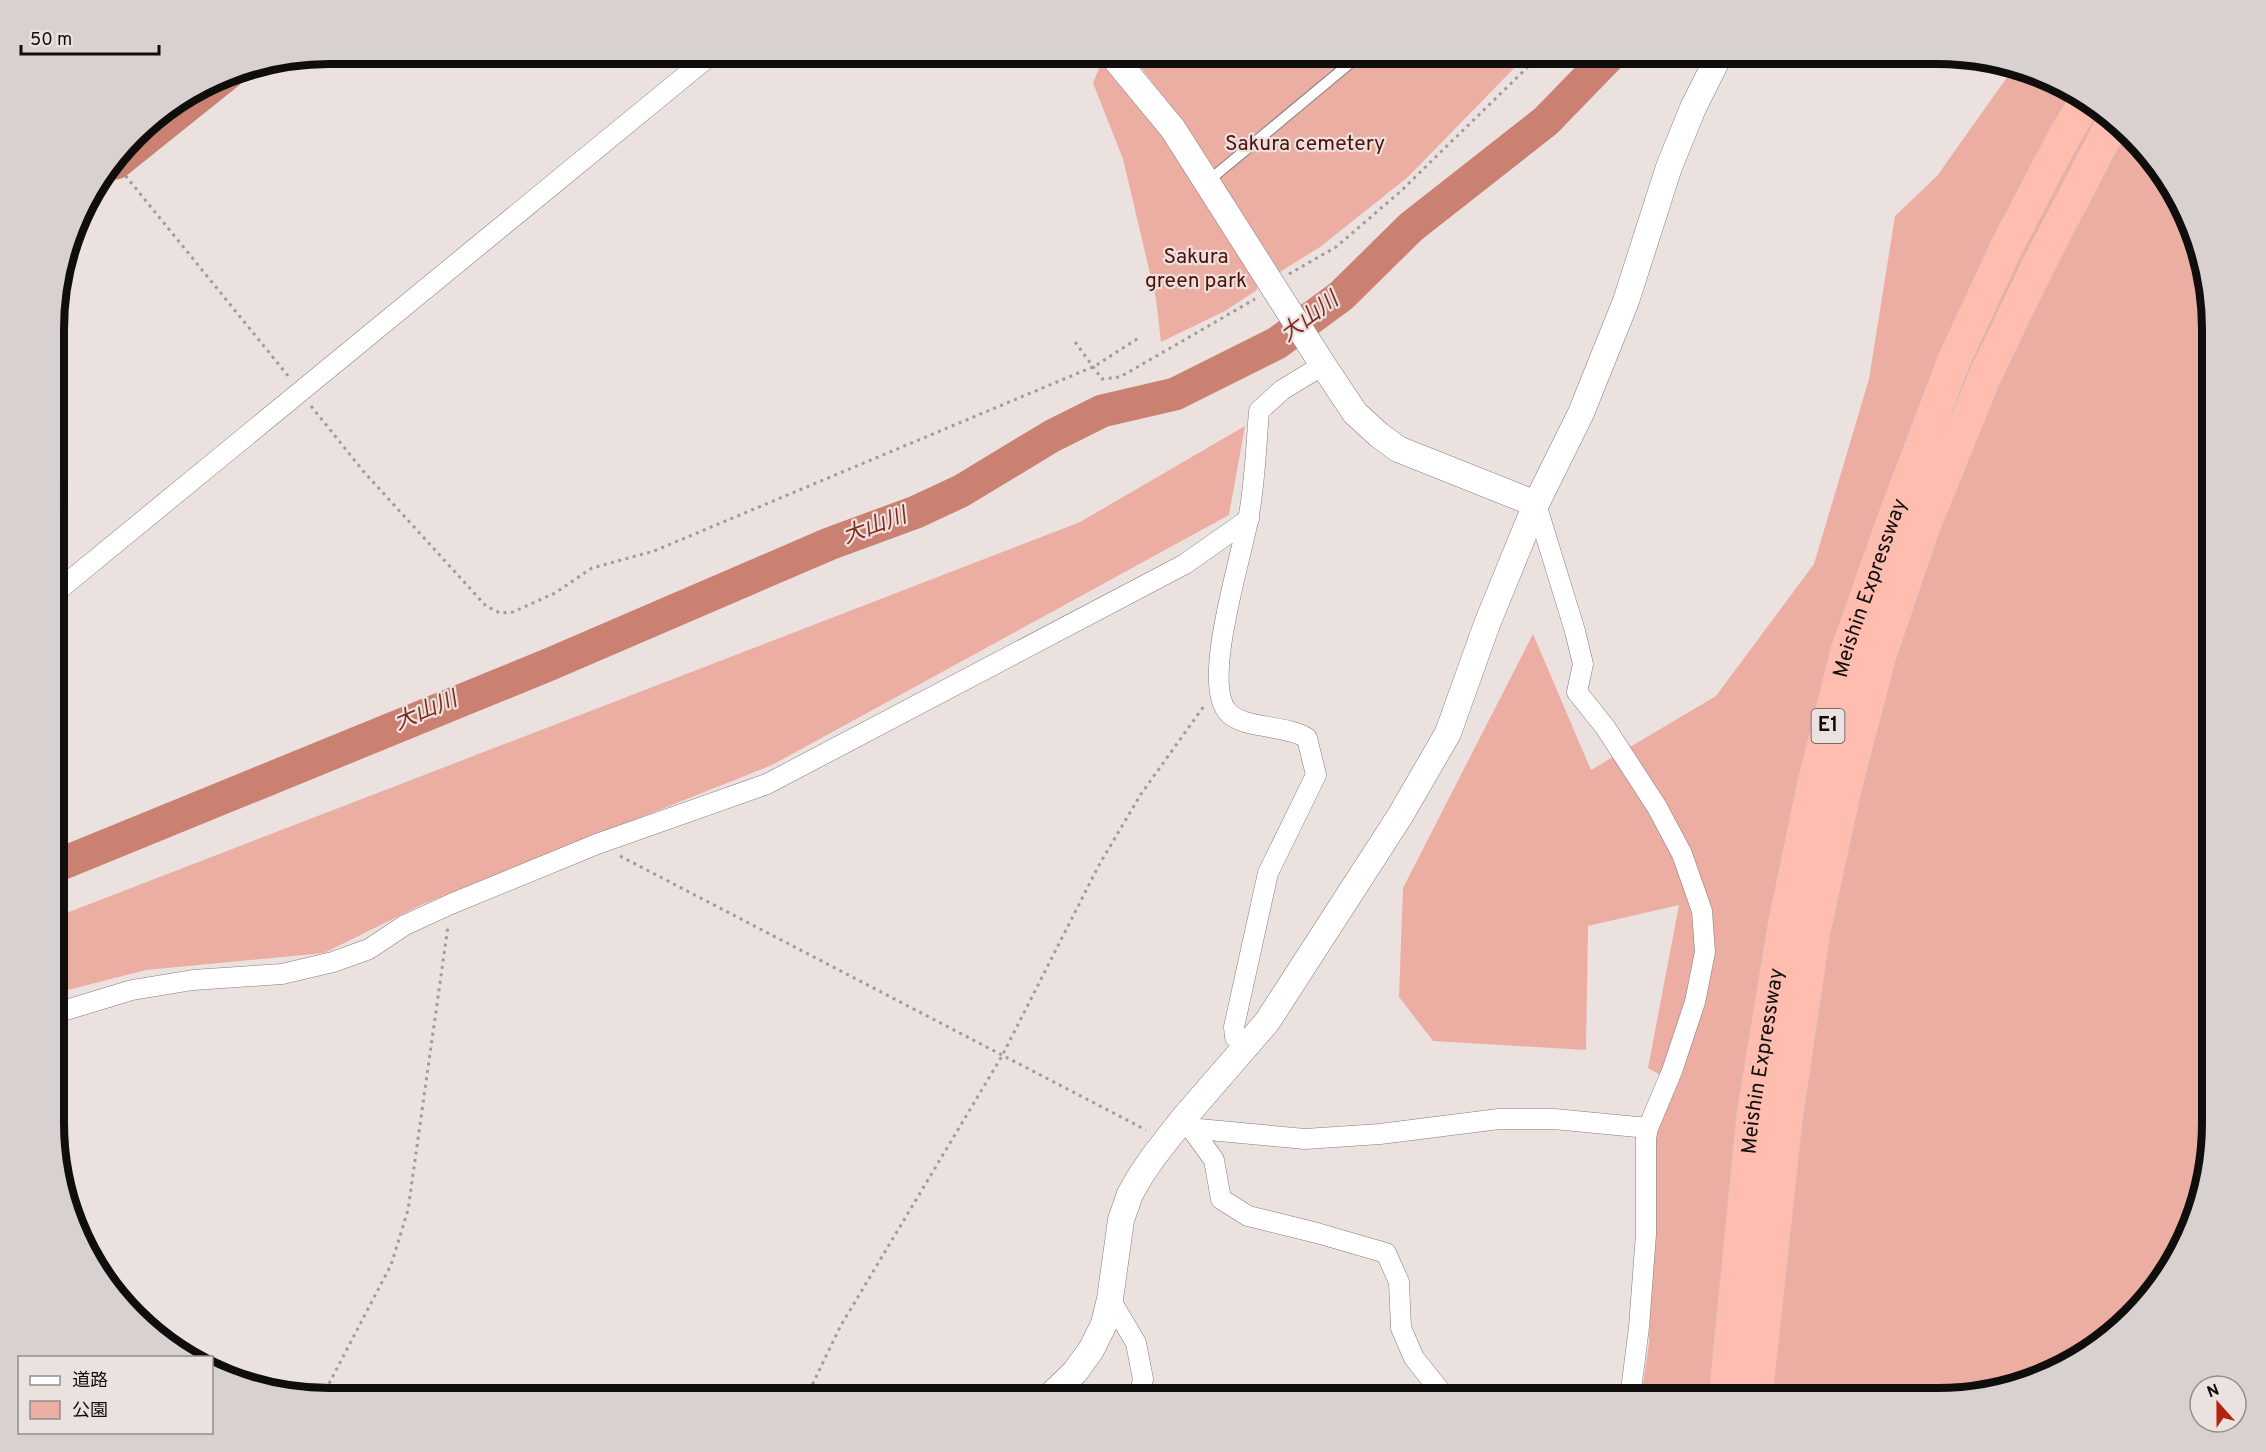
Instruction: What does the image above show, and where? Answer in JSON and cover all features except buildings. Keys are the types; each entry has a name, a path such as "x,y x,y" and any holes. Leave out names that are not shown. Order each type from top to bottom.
{"highway":[{"name":"Meishin Expressway","path":"1726,1388 1754,1116 1784,926 1814,783 1847,651 1954,360 2007,246 2082,108"},
{"name":"Meishin Expressway","path":"1757,1388 1786,1120 1814,931 1845,789 1879,658 1924,526 1985,376 2044,253 2110,129"}],"street":[{"path":"64,585 700,64"},
{"path":"1119,64 1173,129 1356,413 1398,449 1536,504"},
{"path":"1058,1388 1075,1372 1091,1350 1104,1324 1110,1299 1121,1220 1130,1194 1154,1156 1178,1132 1267,1022 1400,816 1448,733 1536,504 1581,413 1602,362 1626,301 1669,167 1693,108 1715,64"},
{"path":"1246,1047 1235,1036 1234,1027 1268,873 1316,775 1307,738 1298,732 1240,721 1228,713 1221,702 1217,688 1226,610 1249,519 1259,411 1282,390 1322,363"},
{"path":"1536,504 1575,631 1582,664 1577,692 1605,727 1657,807 1682,854 1702,911 1705,952 1695,1002 1646,1138 1645,1246 1639,1327 1631,1388"},
{"path":"64,1011 132,990 192,980 282,974 333,962 369,949 405,926 451,904 597,844 767,784 1185,564 1249,519"},
{"path":"1178,1132 1305,1139 1380,1134 1499,1119 1554,1119 1648,1128"},
{"path":"1178,1132 1214,1160 1221,1199 1248,1216 1386,1253 1399,1282 1401,1328 1414,1358 1438,1388"},
{"path":"1110,1299 1136,1343 1143,1379 1141,1388"}],"lane":[{"path":"1207,183 1349,64"}],"path":[{"path":"1075,342 1102,379 1120,377 1277,292 1289,274 1336,247 1401,191 1531,64"},
{"path":"119,168 364,472 486,606 500,613 513,612 555,593 592,568 654,551 1092,368 1140,337"},
{"path":"811,1388 840,1326 1002,1056 1099,865 1141,794 1217,688"},
{"path":"597,844 1002,1056 1178,1132"},
{"path":"327,1388 391,1265 408,1210 451,904"}],"green space":[{"name":"Sakura green park","path":"1101,64 1105,64 1165,135 1257,279 1257,290 1225,311 1161,342 1156,299 1123,159 1093,83"},
{"name":"Sakura cemetery","path":"1138,64 1518,64 1408,177 1320,247 1280,272 1178,115"},
{"path":"2009,75 2022,79 2054,92 2084,109 2124,142 2147,168 2166,197 2181,228 2192,261 2199,295 2202,329 2202,1123 2196,1175 2187,1208 2174,1240 2147,1284 2124,1310 2098,1333 2069,1352 2038,1367 1989,1382 1937,1388 1642,1388 1649,1343 1655,1136 1674,1083 1648,1068 1679,905 1588,926 1586,1050 1433,1041 1399,997 1403,888 1533,634 1591,770 1716,696 1814,564 1869,379 1895,216 1937,176"},
{"path":"1245,426 1229,515 772,765 423,904 324,953 146,970 64,991 64,914 1080,522"}],"waterway":[{"name":"大山川","path":"64,863 548,665 829,544 916,512 961,491 1052,436 1102,411 1175,394 1277,343 1341,296 1411,227 1546,121 1601,64"},
{"path":"141,143 187,106"}]}
